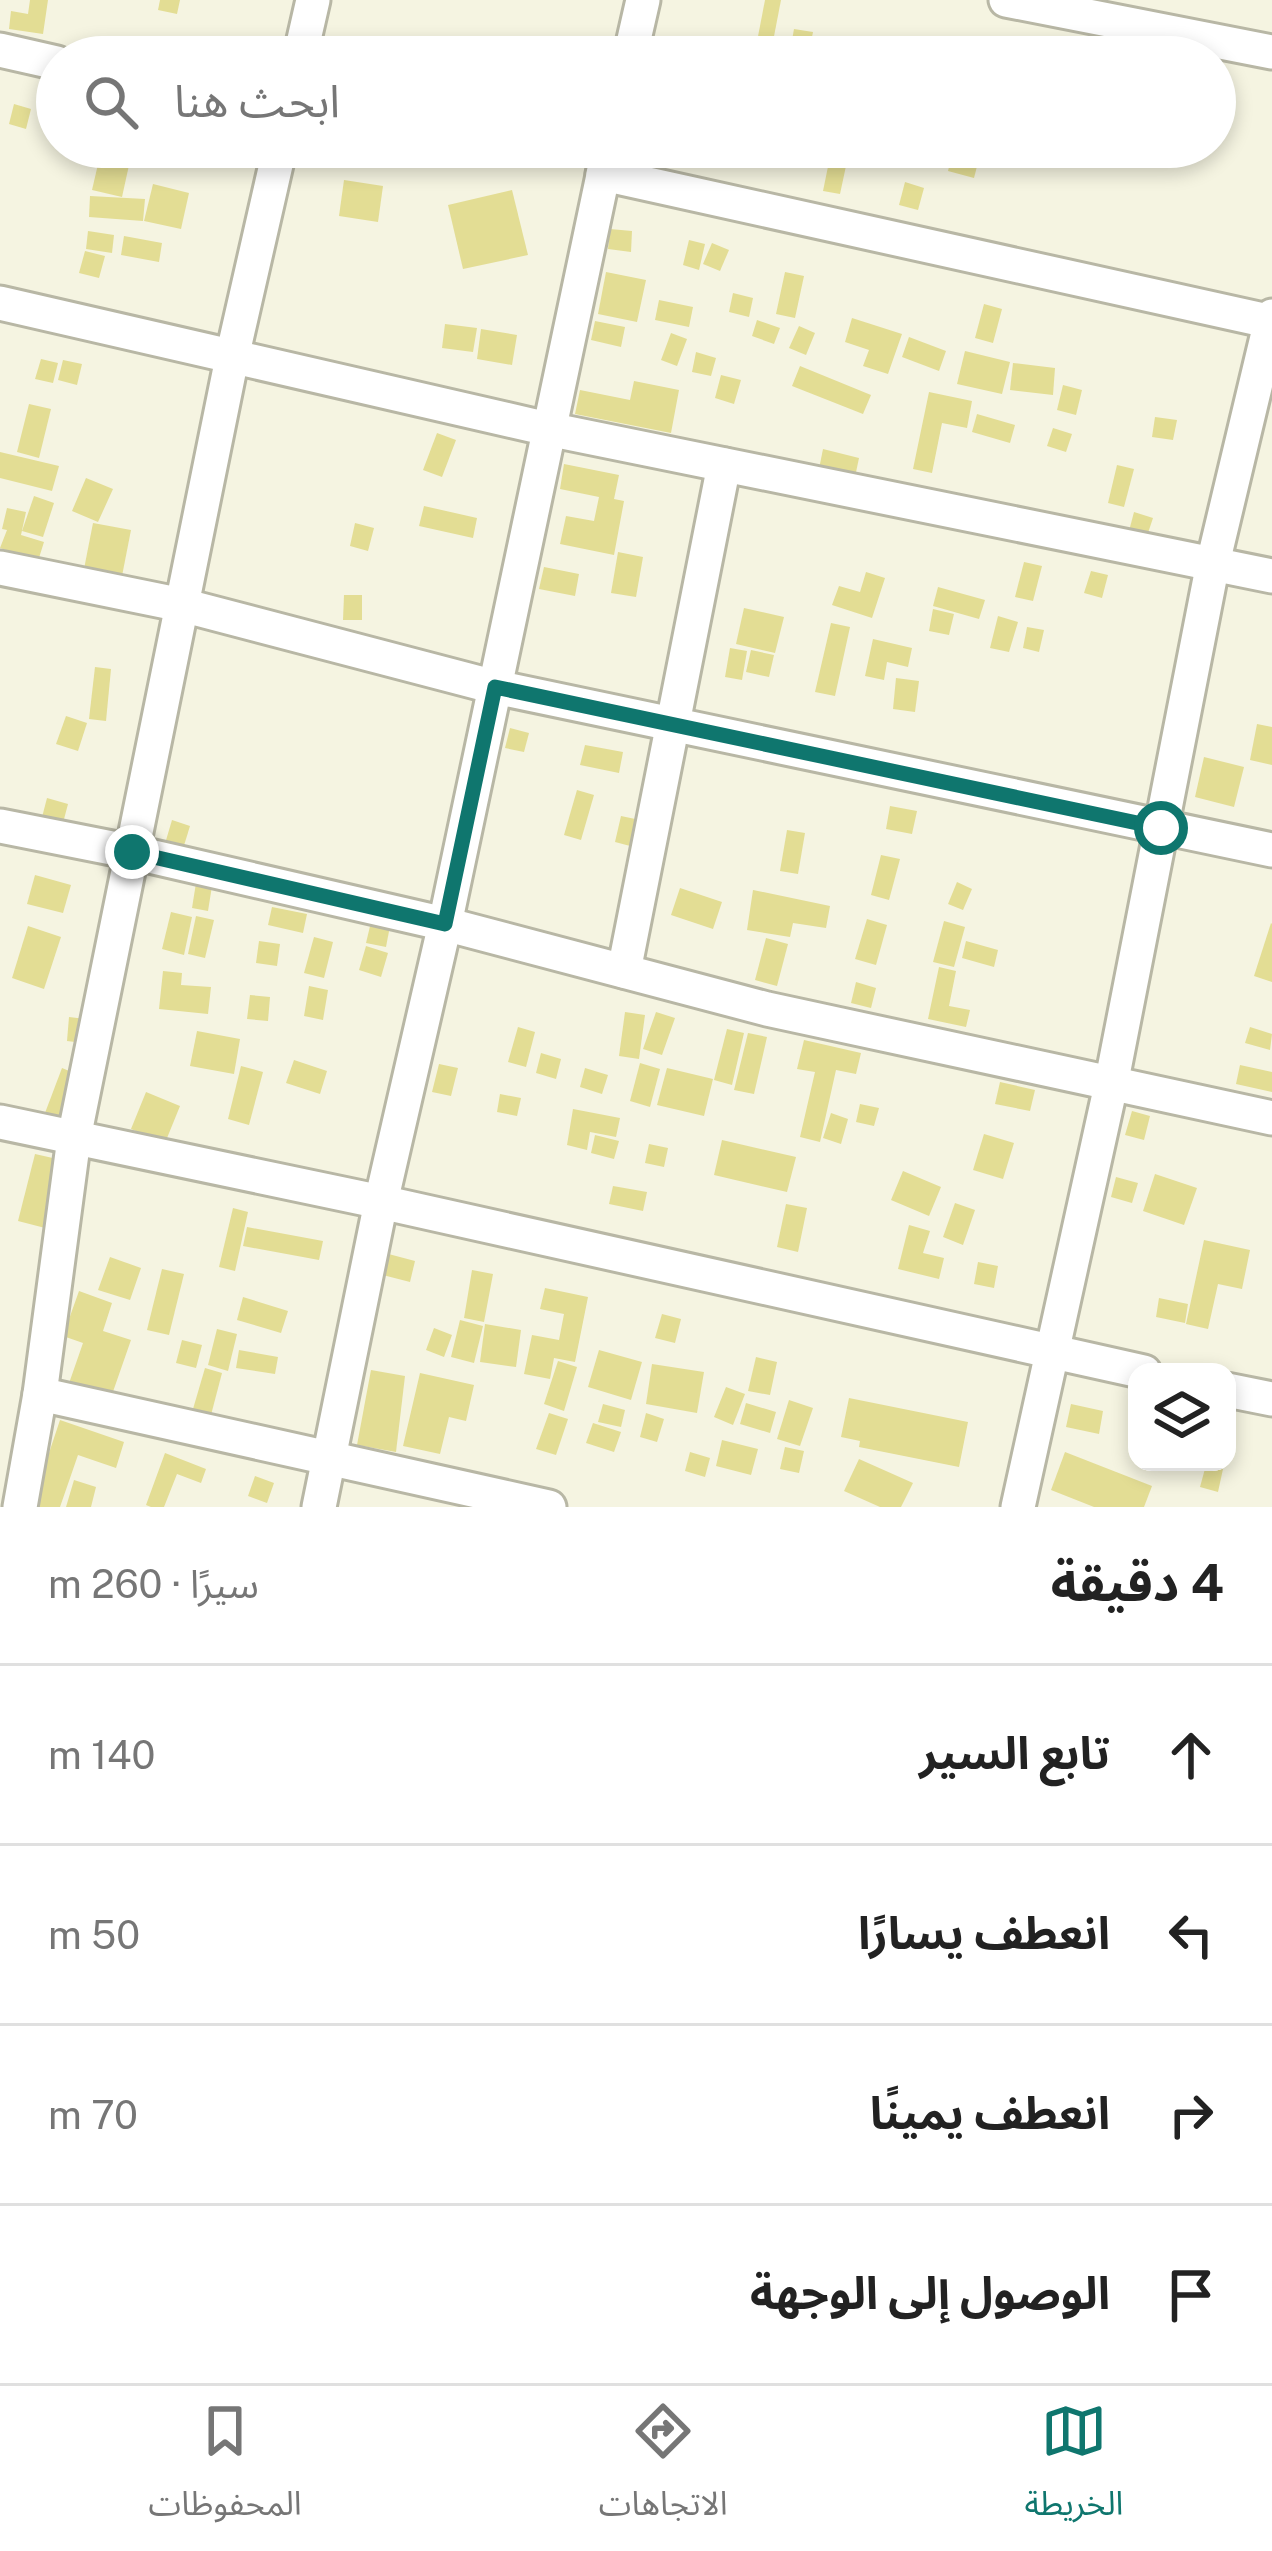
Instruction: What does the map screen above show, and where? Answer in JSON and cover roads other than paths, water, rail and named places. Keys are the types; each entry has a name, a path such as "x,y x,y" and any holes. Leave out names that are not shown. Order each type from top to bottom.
{"street":[{"path":"305,36 313,0"},
{"path":"635,36 643,0"},
{"path":"1006,0 1190,36"},
{"path":"1236,45 1272,52"},
{"path":"0,50 36,58"},
{"path":"20,1507 74,1138 233,353 275,168"},
{"path":"319,1507 604,168"},
{"path":"635,168 1272,320 1213,563 1111,1085 1018,1507"},
{"path":"0,303 548,429 1272,576"},
{"path":"624,971 724,465"},
{"path":"0,568 182,605 495,687 1272,850"},
{"path":"0,826 445,924 767,1009 1272,1118"},
{"path":"0,1122 1128,1369"},
{"path":"1236,1392 1272,1399"},
{"path":"40,1394 549,1507"}]}
